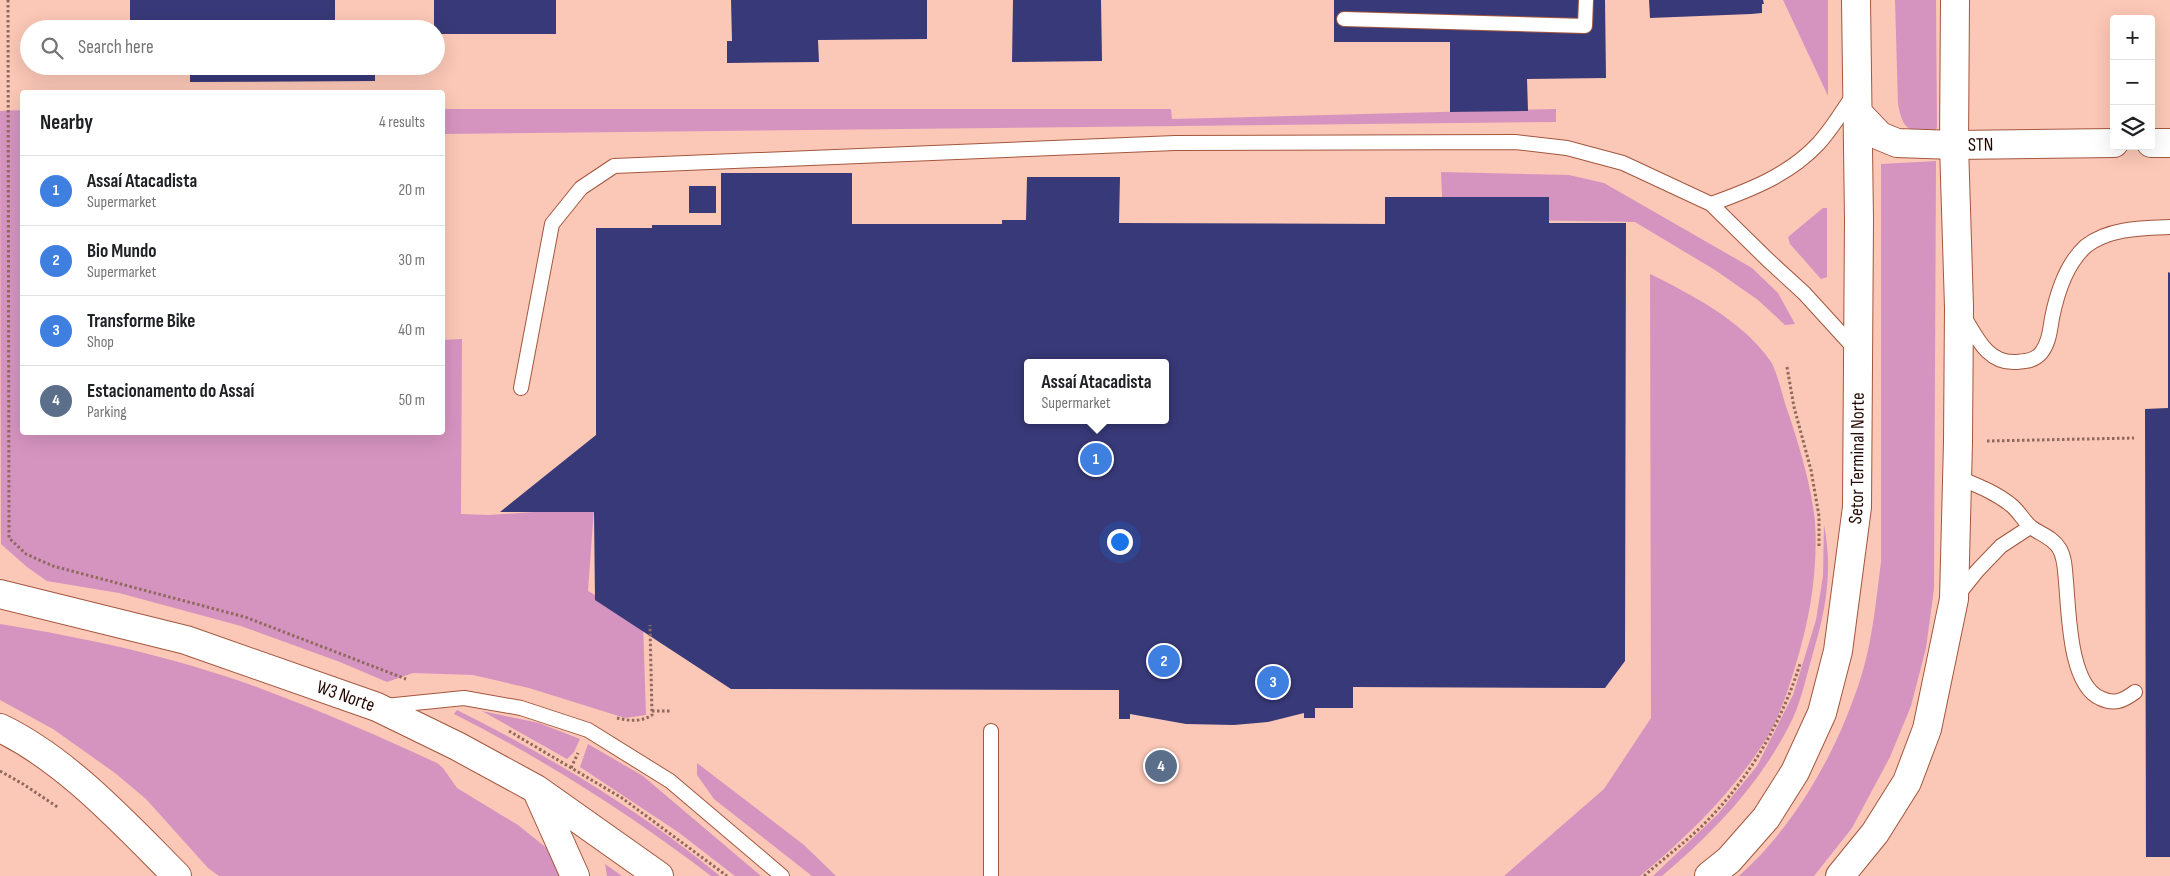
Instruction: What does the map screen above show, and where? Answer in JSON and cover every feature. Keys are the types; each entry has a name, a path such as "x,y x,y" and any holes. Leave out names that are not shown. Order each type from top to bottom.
{"main road":[{"name":"Setor Terminal Norte","path":"1710,876 1729,860 1766,818 1795,772 1822,713 1838,651 1856,507 1856,351 1859,220 1856,0"},
{"path":"1840,876 1875,833 1907,782 1927,729 1954,599 1959,307 1954,145 1955,0"},
{"name":"STN","path":"1858,101 1880,136 1897,143 1954,145 2110,143"},
{"path":"2155,143 2170,143"},
{"name":"W3 Norte","path":"0,594 186,640 377,707 457,746 536,789 659,876"},
{"path":"0,728 23,739 100,800 177,876"},
{"path":"536,789 576,876"}],"lane":[{"path":"1344,20 1585,26 1586,0"},
{"path":"1712,204 1757,187 1796,164 1819,143 1858,101"},
{"path":"521,388 552,224 580,188 614,166 1175,143 1515,142 1567,148 1623,163 1712,204 1804,293 1856,351"},
{"path":"1959,307 1984,350 2005,363 2029,361 2042,352 2049,339 2057,296 2070,269 2084,248 2098,238 2114,233 2170,227"},
{"path":"1957,477 1997,495 2013,506 2030,527 2050,539 2060,549 2064,564 2072,640 2077,664 2093,695 2110,703 2124,700 2135,692"},
{"path":"1954,599 1977,570 2001,546 2030,527"},
{"path":"377,707 464,698 521,708 588,730 670,781 782,876"},
{"path":"991,731 991,876"}],"path":[{"path":"8,0 9,538 26,554 53,566 244,618 410,680"},
{"path":"1787,367 1794,407 1811,470 1819,516 1818,550"},
{"path":"1958,442 2134,438"},
{"path":"611,716 626,720 646,719 652,715 650,625"},
{"path":"1644,876 1705,822 1748,771 1784,709 1801,663"},
{"path":"652,711 670,711"},
{"path":"507,730 622,798 727,876"},
{"path":"571,768 579,752"},
{"path":"0,771 62,810"}],"shaded area":[{"path":"1783,0 1828,0 1828,96 1784,2"},
{"path":"1895,0 1936,0 1937,127 1935,132 1913,130 1905,125 1902,120 1898,104"},
{"path":"445,109 1171,109 1172,119 1556,109 1556,122 445,134"},
{"path":"20,110 20,435 445,435 445,340 462,339 461,514 489,515 594,508 588,591 643,622 646,715 625,718 529,688 473,675 413,673 387,682 340,662 241,626 119,593 47,581 27,567 1,544 0,111"},
{"path":"1936,161 1934,589 1926,648 1911,706 1890,757 1852,828 1814,876 1739,876 1779,833 1814,783 1841,729 1866,660 1872,632 1881,562 1881,164"},
{"path":"1441,172 1569,175 1604,183 1752,268 1778,293 1795,324 1785,325 1758,300 1715,270 1635,222 1443,219"},
{"path":"1823,208 1827,208 1827,277 1821,279 1790,244 1788,237"},
{"path":"1650,274 1699,300 1745,332 1758,345 1775,370 1804,467 1815,522 1816,540 1812,594 1801,647 1781,709 1756,755 1726,793 1694,828 1640,876 1504,876 1604,789 1651,718"},
{"path":"1824,525 1828,558 1825,605 1803,690 1793,718 1764,768 1733,807 1681,860 1662,876 1653,876 1718,814 1757,766 1793,695 1816,620 1823,576"},
{"path":"0,624 133,650 198,668 284,697 393,743 437,763 443,768 457,788 518,825 554,854 566,876 219,876 208,868 146,799 115,773 53,729 0,700"},
{"path":"457,710 560,765 658,829 720,876 711,876 649,831 554,769 454,714"},
{"path":"482,711 539,723 580,739 574,752 567,759"},
{"path":"588,744 643,776 761,876 735,876 678,832 580,767"},
{"path":"697,763 804,845 836,876 812,876 714,799 697,775"},
{"path":"605,864 622,876 607,876"}],"building":[{"path":"130,0 335,0 335,20 130,20"},
{"path":"434,0 556,0 556,34 445,34 445,20 434,20"},
{"path":"731,0 927,0 927,39 818,40 819,62 727,63 727,41 732,41"},
{"path":"1013,0 1101,0 1102,61 1012,62"},
{"path":"1334,0 1605,0 1606,78 1527,79 1528,111 1450,112 1450,42 1334,42"},
{"path":"1649,0 1763,0 1764,4 1762,4 1762,13 1650,18"},
{"path":"190,75 375,75 375,81 190,82"},
{"path":"721,173 852,173 852,224 1002,224 1002,220 1026,220 1027,177 1120,177 1119,223 1385,224 1385,197 1549,197 1549,223 1626,223 1625,661 1605,688 1353,687 1353,708 1315,708 1315,718 1304,718 1304,713 1268,722 1234,725 1186,724 1130,714 1130,719 1119,719 1119,690 731,689 595,600 594,512 500,512 596,435 596,228 652,228 652,225 721,225"},
{"path":"689,186 716,186 716,213 689,213"},
{"path":"2168,272 2170,273 2170,857 2146,857 2145,409 2168,408"}],"place":[{"name":"Assaí Atacadista","path":"1096,459"},
{"name":"Bio Mundo","path":"1164,661"},
{"name":"Transforme Bike","path":"1273,682"},
{"name":"Estacionamento do Assaí","path":"1161,766"}]}
